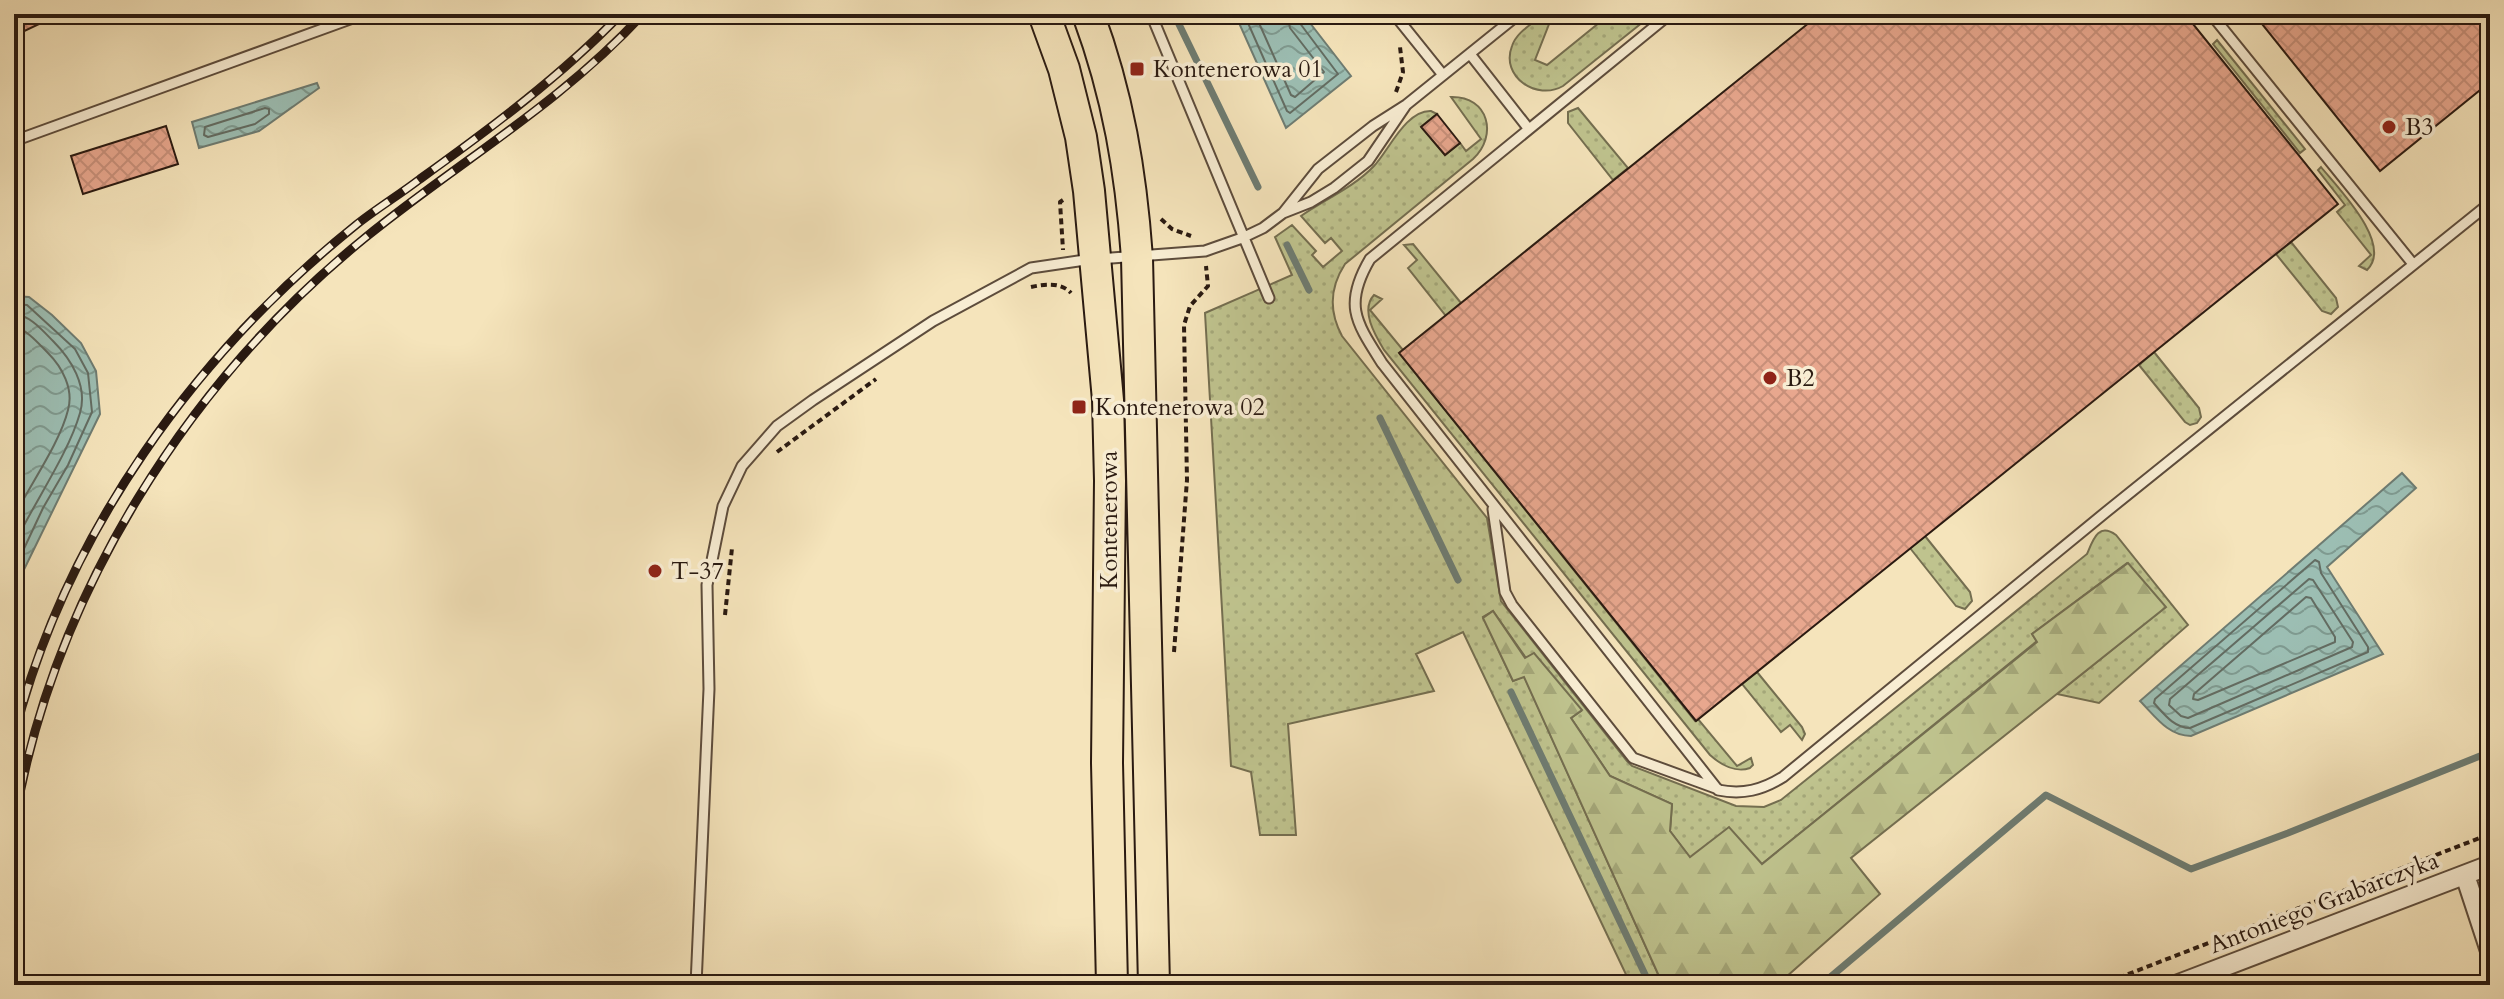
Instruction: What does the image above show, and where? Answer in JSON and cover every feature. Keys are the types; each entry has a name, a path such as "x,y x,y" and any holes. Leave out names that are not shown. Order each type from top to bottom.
{"main road":[{"name":"Kontenerowa","path":"1044,14 1064,69 1081,137 1096,259 1108,400 1110,481 1106,749 1112,985"},
{"name":"Kontenerowa","path":"1088,14 1102,51 1121,124 1132,185 1137,258 1154,985"}],"street":[{"name":"Antoniego Grabarczyka","path":"2176,985 2490,865"},
{"path":"2465,875 2490,951"}],"lane":[{"path":"14,141 364,14"},
{"path":"1151,14 1269,298"},
{"path":"1283,213 1318,169 1373,126 1406,105 1519,14"},
{"path":"1670,14 1370,259 1357,280 1354,299 1362,330 1382,363 1718,790"},
{"path":"2211,14 2413,264"},
{"path":"1394,15 1443,75"},
{"path":"1470,54 1528,128"},
{"path":"696,985 709,689 707,585 723,506 742,466 777,426 933,321 1031,268 1096,259 1205,251 1242,238 1283,213 1319,198 1362,166 1380,146 1406,105"},
{"path":"1493,505 1505,592 1512,605 1633,758 1718,790 1747,792 1765,788 1783,777 2490,203"}],"path":[{"path":"1390,100 1400,84 1404,65 1401,48 1384,25 1394,15"},
{"path":"1063,242 1060,202 1073,193"},
{"path":"1173,660 1187,480 1184,325 1190,306 1208,286 1205,251"},
{"path":"1019,291 1053,284 1067,288 1066,283"},
{"path":"774,454 881,376"},
{"path":"724,627 733,540"},
{"path":"2100,985 2490,834"}],"green space":[{"path":"1544,14 1553,14 1535,60 1547,65 1610,14 1653,14 1563,86 1542,90 1532,88 1516,76 1510,57 1518,36"},
{"path":"2217,40 2305,149 2300,153 2213,44"},
{"path":"1451,97 1464,98 1481,110 1487,129 1481,150 1345,264 1334,291 1335,318 1342,336 1487,518 1501,601 1632,766 1736,806 1764,807 1781,800 2087,554 2100,532 2116,535 2188,625 2099,703 2057,694 2165,607 2127,563 2032,634 2037,641 1762,864 1690,858 1670,831 1672,804 1610,776 1571,718 1581,711 1534,654 1526,658 1493,611 1483,617 1513,681 1524,676 1663,985 1631,985 1463,632 1416,654 1434,691 1288,724 1296,835 1260,835 1251,772 1231,766 1205,313 1292,275 1275,237 1292,225 1316,251 1312,255 1323,267 1342,251 1331,238 1325,243 1301,216 1366,174 1414,117 1422,112 1437,114 1422,127 1445,155 1460,143 1466,151 1481,139"},
{"path":"1578,108 1628,168 1613,180 1568,123 1568,112"},
{"path":"2321,167 2369,231 2373,259 2367,270 2359,266 2371,255 2337,212 2345,205 2318,170"},
{"path":"2291,242 2336,298 2338,307 2331,314 2322,311 2276,254"},
{"path":"1413,244 1461,303 1446,316 1408,268 1417,260 1404,245"},
{"path":"1374,295 1382,299 1370,310 1403,350 1400,354 1695,721 1698,719 1737,766 1751,758 1753,765 1750,768 1729,767 1710,755 1384,350 1369,315 1368,308"},
{"path":"2154,352 2199,408 2201,417 2197,423 2190,425 2185,422 2139,365"},
{"path":"1925,536 1970,592 1972,601 1965,609 1956,606 1910,548"},
{"path":"2128,563 2166,607 1851,858 1880,894 1777,985 1663,985 1524,677 1513,681 1483,618 1493,611 1525,658 1534,653 1582,710 1571,718 1610,776 1672,804 1670,831 1690,857 1729,827 1762,864 2037,642 2032,634"},
{"path":"1757,672 1802,727 1805,734 1802,740 1790,725 1781,732 1742,684"}],"water":[{"path":"1235,14 1303,14 1351,76 1286,128"},
{"path":"317,83 319,88 259,131 199,148 192,122"},
{"path":"14,296 29,297 81,343 96,371 100,414 14,590"},
{"path":"2402,473 2416,488 2327,567 2383,654 2191,736 2169,729 2140,701"}],"building":[{"path":"14,14 60,14 14,36"},
{"name":"B2","path":"1820,14 2185,14 2338,204 1696,721 1399,353"},
{"name":"B3","path":"2254,14 2490,14 2490,82 2380,171"},
{"path":"1437,114 1460,143 1445,155 1421,127"},
{"path":"166,126 178,164 83,194 71,156"}],"waterway":[{"path":"1174,14 1258,187"},
{"path":"1287,245 1309,290"},
{"path":"1380,418 1458,580"},
{"path":"1511,692 1650,985"},
{"path":"1821,985 2046,795 2191,869 2490,752"}],"railway":[{"path":"14,736 37,661 66,589 102,520 144,453 190,390 242,331 297,276 364,219 525,101 621,14"},
{"path":"14,825 33,740 60,657 95,577 137,500 186,426 241,358 301,295 401,209 544,104 643,14"}],"place":[{"name":"Kontenerowa 01","path":"1137,69"},
{"name":"B3","path":"2389,127"},
{"name":"B2","path":"1770,378"},
{"name":"Kontenerowa 02","path":"1079,407"},
{"name":"T-37","path":"655,571"}]}
